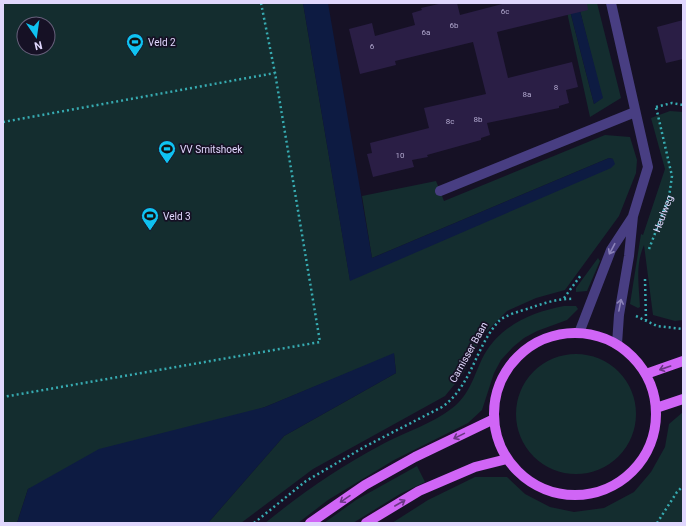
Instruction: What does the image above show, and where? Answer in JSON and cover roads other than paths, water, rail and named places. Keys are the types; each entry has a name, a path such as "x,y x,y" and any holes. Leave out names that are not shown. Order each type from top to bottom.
{"main road":[{"path":"579,333 592,335 616,344 628,352 646,374 651,385 656,408 654,433 645,456 629,476 607,489 583,495 558,494 545,490 524,477 506,458 500,446 494,419 494,402 499,385 506,370 517,357 530,347 546,338 562,334 579,333"},
{"path":"646,374 683,361"},
{"path":"656,408 683,399"},
{"path":"310,523 365,485 414,457 494,419"},
{"path":"366,523 419,492 475,467 506,458"}],"street":[{"path":"611,3 648,167 633,216 630,256 620,307 616,344"},
{"path":"440,191 635,112"},
{"path":"579,333 611,250 633,216"}],"water":[{"path":"303,3 328,3 372,258 609,158 613,159 615,164 611,168 350,281"},
{"path":"568,3 578,3 603,98 594,104"},
{"path":"394,353 396,373 284,436 208,523 17,523 28,489 99,449 265,407"}],"place":[{"name":"Veld 2","path":"135,57"},
{"name":"VV Smitshoek","path":"167,164"},
{"name":"Veld 3","path":"150,231"}]}
